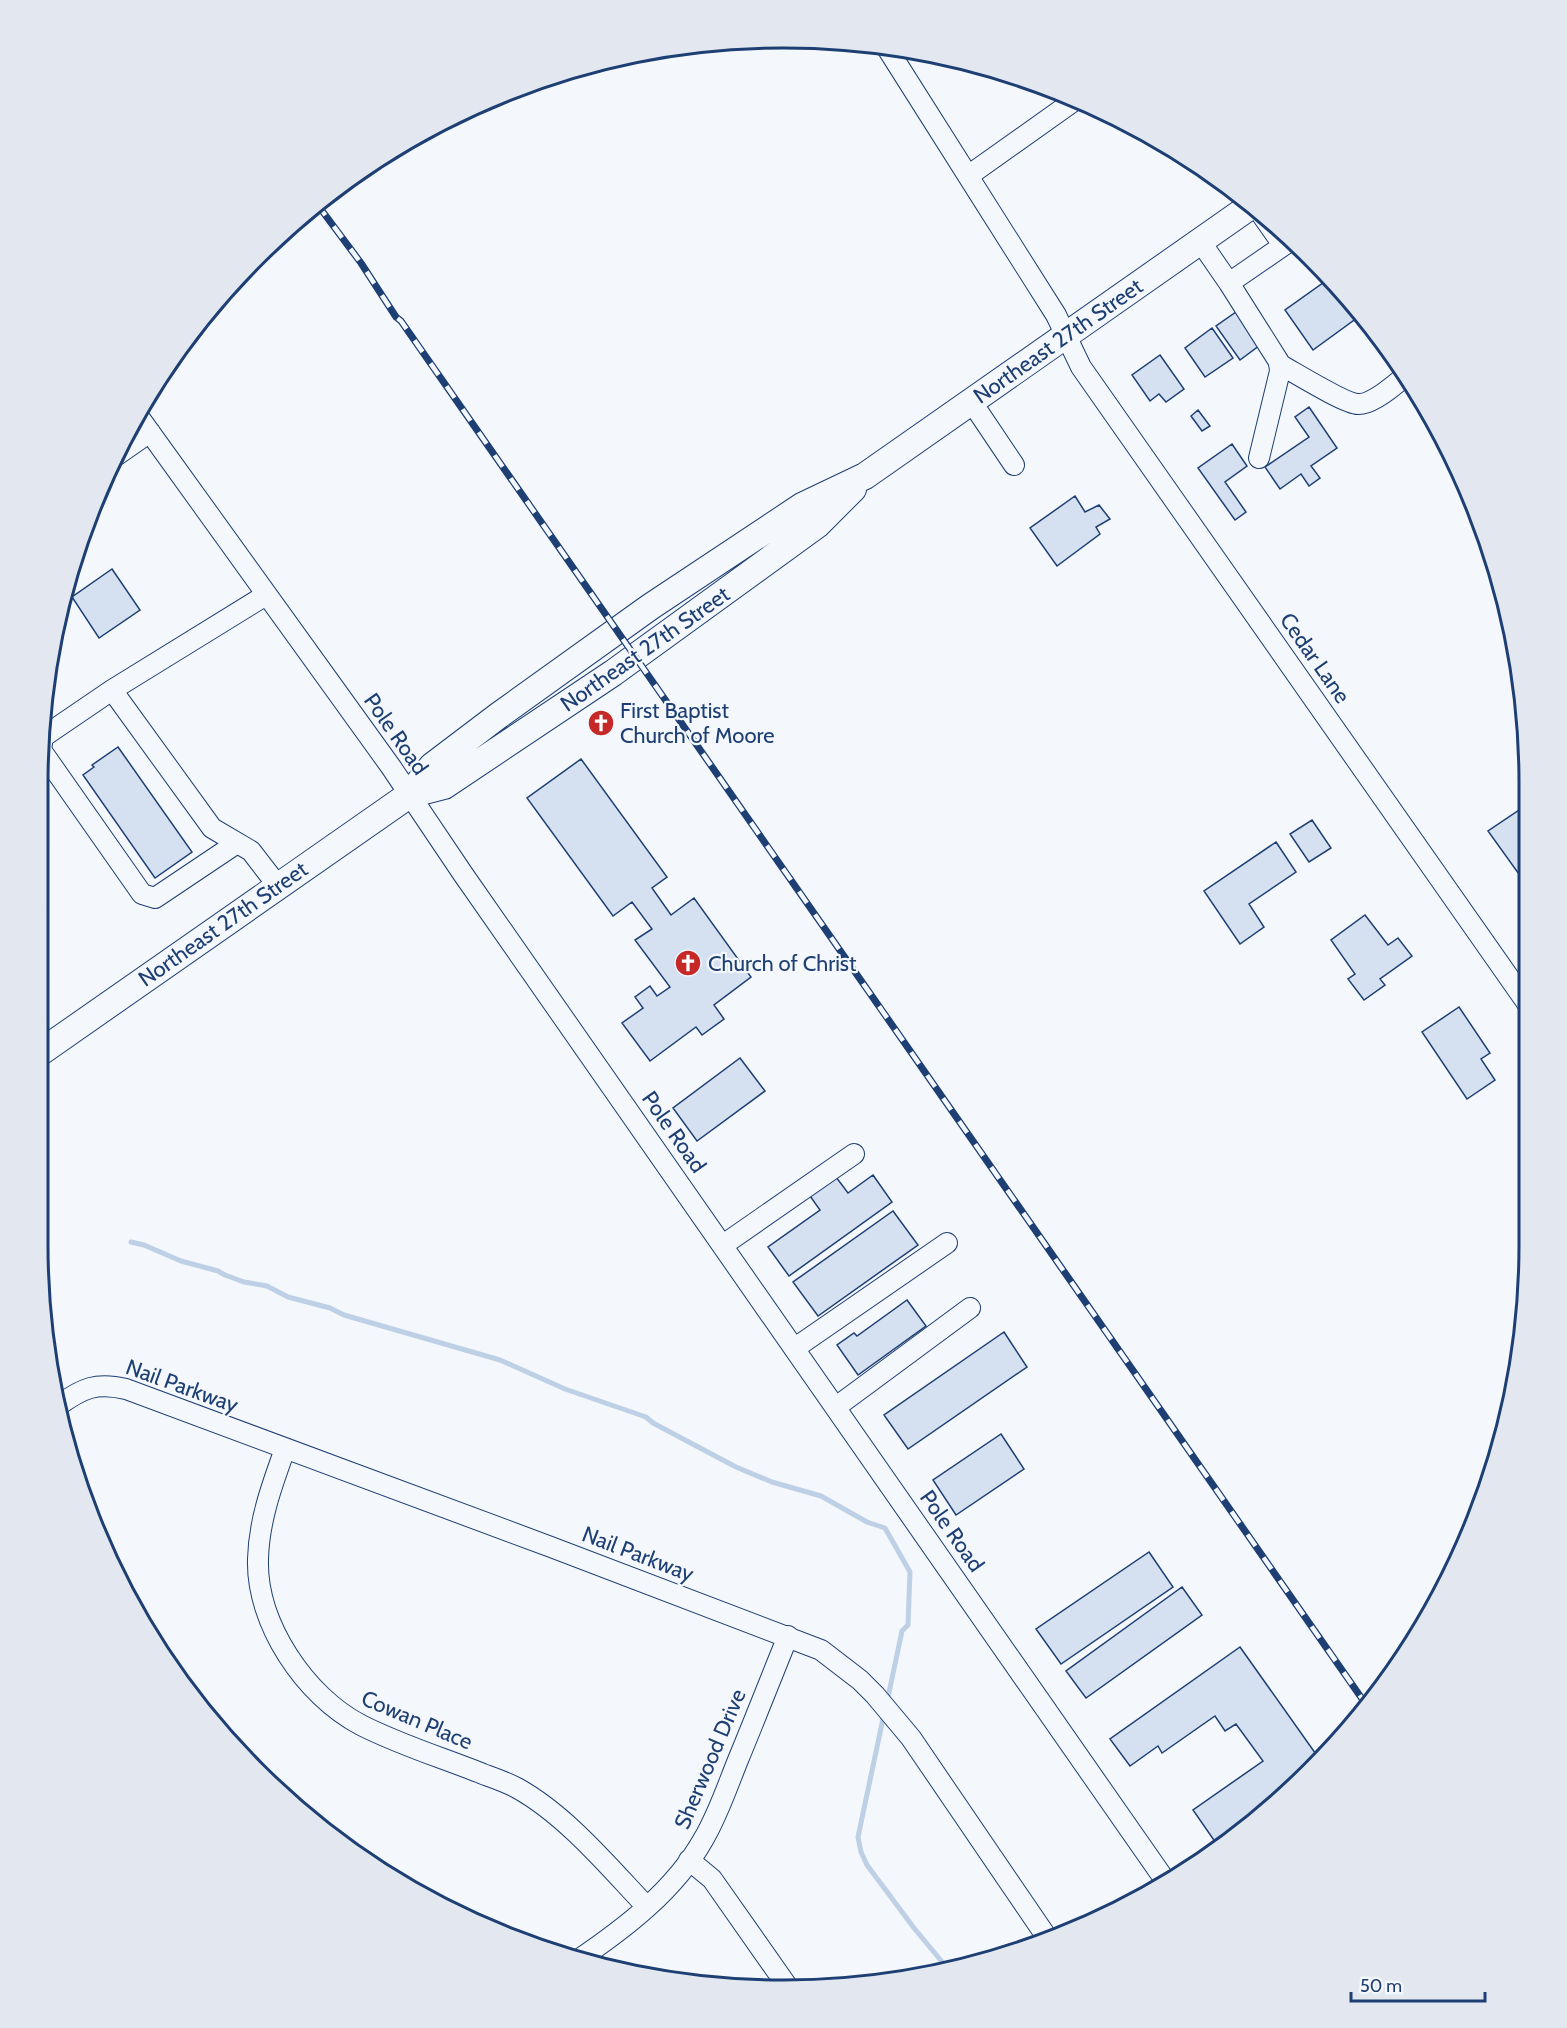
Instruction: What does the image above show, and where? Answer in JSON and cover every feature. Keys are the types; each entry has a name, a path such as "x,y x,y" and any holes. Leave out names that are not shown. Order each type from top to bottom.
{"main road":[{"name":"Northeast 27th Street","path":"48,1047 409,795 444,786 622,666 817,525 865,477 1244,211"}],"street":[{"name":"Cedar Lane","path":"892,56 1056,315 1082,367 1519,992"},
{"path":"968,176 1068,105"},
{"path":"1200,241 1278,358 1280,371 1259,458"},
{"path":"1229,283 1283,245"},
{"path":"1279,364 1359,405 1373,399 1398,381"},
{"path":"971,402 1014,465"},
{"name":"Pole Road","path":"143,423 391,767 1161,1875"},
{"path":"131,445 150,432"},
{"path":"50,732 112,690 266,595"},
{"path":"112,690 212,828 251,850 278,886"},
{"path":"49,761 142,894 155,898 237,843"},
{"path":"723,1245 854,1155"},
{"path":"795,1348 947,1243"},
{"path":"836,1407 970,1308"},
{"name":"Nail Parkway","path":"65,1400 94,1386 104,1385 126,1389 821,1650 860,1680 911,1738 1043,1932"},
{"name":"Cowan Place","path":"285,1449 263,1513 258,1561 259,1579 266,1608 285,1651 297,1670 325,1700 361,1725 514,1786 540,1801 562,1820 647,1907"},
{"name":"Sherwood Drive","path":"588,1953 624,1928 647,1907 676,1877 703,1841 718,1810 788,1636"},
{"path":"688,1860 712,1879 783,1980"}],"building":[{"path":"1322,284 1354,320 1313,350 1285,310"},
{"path":"1236,312 1260,345 1240,360 1216,326"},
{"path":"1212,328 1233,358 1205,377 1185,348"},
{"path":"1160,355 1184,389 1166,402 1159,394 1150,401 1132,375"},
{"path":"1309,407 1337,448 1311,466 1320,478 1309,486 1301,474 1280,489 1265,467 1309,437 1295,417"},
{"path":"1198,410 1210,426 1202,431 1191,416"},
{"path":"1232,444 1247,466 1225,482 1246,512 1235,520 1198,468"},
{"path":"1075,496 1085,512 1099,505 1110,519 1096,527 1100,534 1057,566 1030,528"},
{"path":"112,569 140,610 99,638 72,597"},
{"path":"118,747 192,852 155,878 83,775 94,767 92,765"},
{"path":"581,759 667,877 652,888 671,915 694,898 751,977 714,1005 724,1019 702,1035 696,1027 650,1061 622,1023 643,1008 635,997 650,986 657,996 670,987 635,940 652,929 632,902 613,916 527,798"},
{"path":"1519,810 1519,874 1488,831"},
{"path":"1312,820 1331,848 1309,862 1290,834"},
{"path":"1276,842 1296,872 1249,904 1264,927 1240,944 1204,891"},
{"path":"1365,915 1388,945 1398,938 1412,956 1380,979 1385,985 1364,1000 1348,979 1355,974 1331,940"},
{"path":"1459,1007 1490,1053 1481,1059 1495,1080 1467,1099 1422,1032"},
{"path":"740,1058 765,1091 697,1141 673,1108"},
{"path":"873,1175 892,1202 789,1276 768,1247 820,1210 810,1196 836,1177 848,1193"},
{"path":"893,1211 918,1245 818,1316 793,1282"},
{"path":"907,1300 926,1326 858,1375 837,1345 854,1333 857,1336"},
{"path":"1004,1332 1027,1367 908,1449 884,1415"},
{"path":"1001,1434 1024,1469 956,1515 933,1480"},
{"path":"1149,1552 1173,1587 1061,1664 1036,1629"},
{"path":"1182,1587 1202,1615 1086,1698 1066,1671"},
{"path":"1240,1647 1315,1753 1268,1797 1214,1840 1193,1810 1263,1761 1236,1724 1225,1731 1215,1716 1162,1753 1158,1746 1130,1766 1110,1739"}],"waterway":[{"path":"131,1242 244,1282 267,1286 288,1297 330,1308 344,1315 500,1360 565,1389 646,1417 653,1423 736,1467 772,1482 821,1496 867,1522 885,1528 910,1572 908,1625 902,1631 887,1702"},
{"path":"884,1714 858,1837 861,1852 867,1865 943,1962"}],"railway":[{"path":"322,211 361,263 396,317 401,321 1362,1698"}],"place":[{"name":"First Baptist Church of Moore","path":"601,723"},
{"name":"Church of Christ","path":"688,963"}]}
